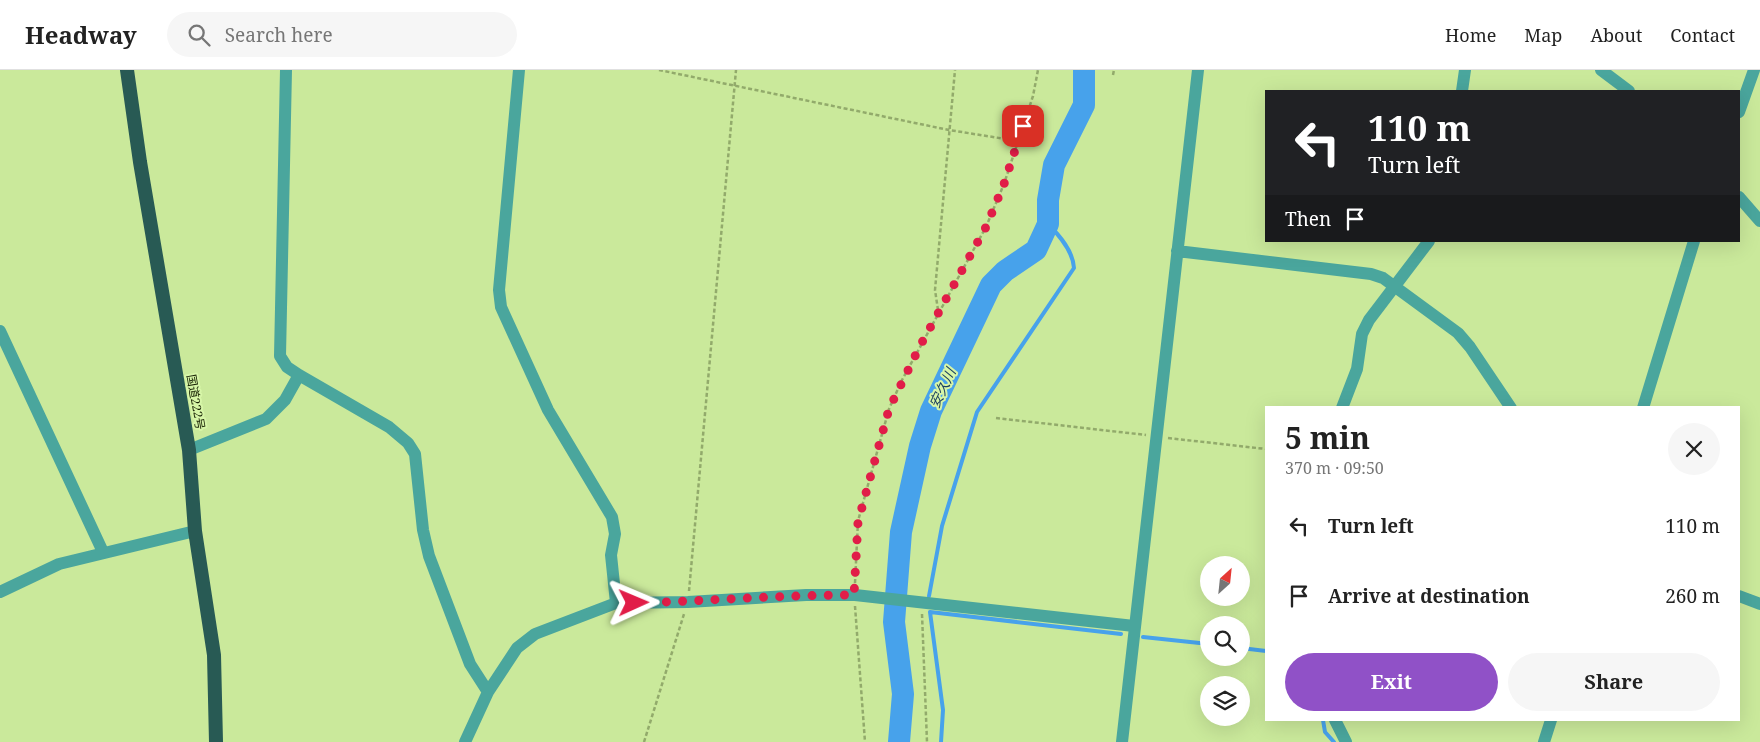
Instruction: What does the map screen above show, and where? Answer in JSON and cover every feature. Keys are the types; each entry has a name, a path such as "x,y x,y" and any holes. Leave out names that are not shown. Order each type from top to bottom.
{"highway":[{"name":"国道222号","path":"128,70 140,162 189,450 195,531 214,655 216,742"}],"street":[{"path":"286,70 280,356 286,367 389,428 408,443 415,454 423,530 429,556 470,664 488,692"},
{"path":"519,70 499,290 501,306 548,410 612,517 615,534 612,555 616,603"},
{"path":"1122,742 1198,70"},
{"path":"1462,90 1465,70"},
{"path":"1601,70 1628,90"},
{"path":"1740,109 1754,70"},
{"path":"1740,198 1760,221"},
{"path":"1343,406 1357,369 1362,334 1369,320 1428,242"},
{"path":"1644,406 1694,242"},
{"path":"1177,251 1371,274 1383,278 1458,333 1470,347 1510,406"},
{"path":"0,331 103,552"},
{"path":"189,450 266,418 285,400 300,376"},
{"path":"0,591 59,564 195,531"},
{"path":"465,742 488,692 517,648 535,634 616,603 688,602 806,595 854,595 1134,626"},
{"path":"1740,596 1760,604"},
{"path":"1335,721 1346,742"},
{"path":"1544,742 1551,721"}],"path":[{"path":"659,70 949,130 1018,141"},
{"path":"644,742 688,602 736,70"},
{"path":"938,311 935,290 955,70"},
{"path":"866,742 854,595 858,522 877,447 889,409 902,380 938,311 986,227 1004,184 1034,96 1038,70"},
{"path":"1113,75 1114,70"},
{"path":"996,418 1265,449"},
{"path":"922,604 928,721 927,742"}],"waterway":[{"name":"安久川","path":"899,742 903,694 894,622 901,532 920,446 931,411 991,285 1005,271 1036,250 1048,224 1048,200 1054,165 1084,105 1084,70"},
{"path":"929,596 942,526 977,412 1074,268 1068,250 1048,224"},
{"path":"941,742 943,710 930,612 1121,634"},
{"path":"1143,637 1200,643"},
{"path":"1250,649 1265,651"},
{"path":"1323,721 1325,732 1334,742"}],"route":[{"path":"634,603 688,602 806,595 854,595 858,522 877,447 889,409 938,311 986,227 1004,184 1023,126"}]}
